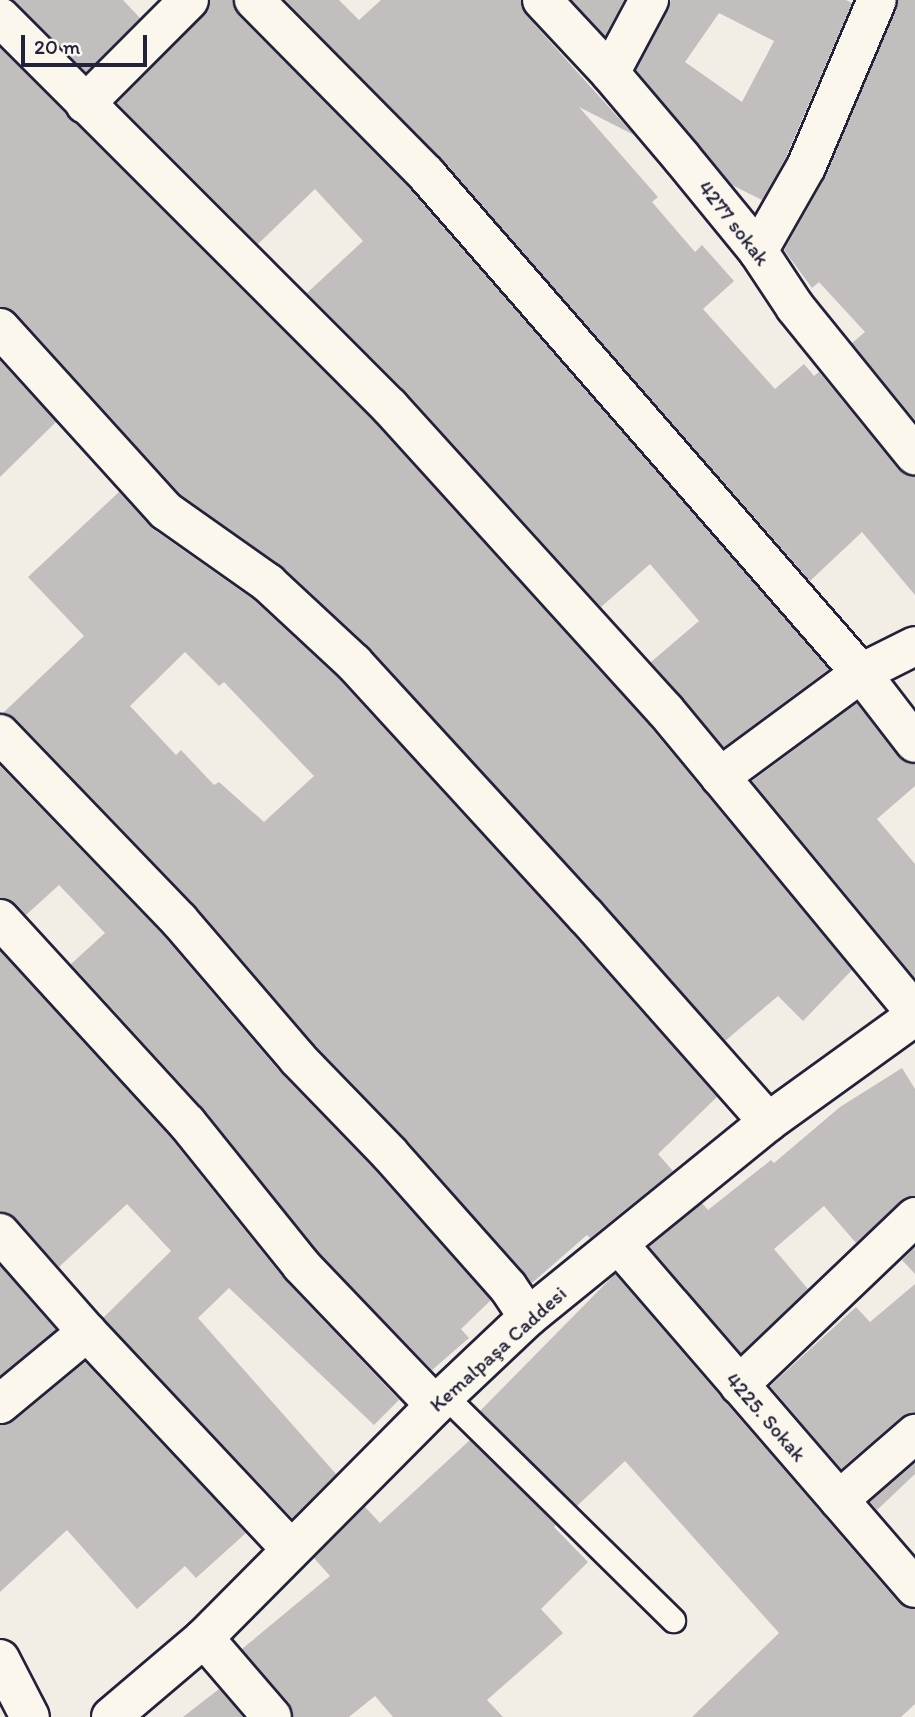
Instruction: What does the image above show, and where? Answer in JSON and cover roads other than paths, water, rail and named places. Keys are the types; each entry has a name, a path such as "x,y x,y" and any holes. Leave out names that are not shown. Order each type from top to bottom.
{"street":[{"path":"85,104 189,0"},
{"path":"254,0 426,174 862,673 915,743"},
{"name":"4277 sokak","path":"542,0 610,73 758,251 795,307 915,455"},
{"path":"610,73 649,0"},
{"path":"758,251 806,167 877,0"},
{"path":"0,17 390,407 665,710 915,1014"},
{"path":"0,328 166,511 268,583 354,663 522,844 768,1122"},
{"path":"720,777 862,673 915,646"},
{"path":"0,734 179,920 298,1059 389,1153 508,1287 528,1317"},
{"path":"0,919 187,1123 301,1265 440,1400"},
{"name":"Kemalpaşa Caddesi","path":"111,1717 204,1637 440,1400 528,1317 768,1122 915,1014"},
{"path":"739,1385 915,1217"},
{"path":"0,1233 87,1332 291,1549"},
{"name":"4225. Sokak","path":"619,1245 915,1588"},
{"path":"0,1404 87,1332"},
{"path":"839,1500 915,1434"},
{"path":"204,1637 272,1717"},
{"path":"0,1659 30,1717"}],"lane":[{"path":"440,1400 673,1619"}]}
